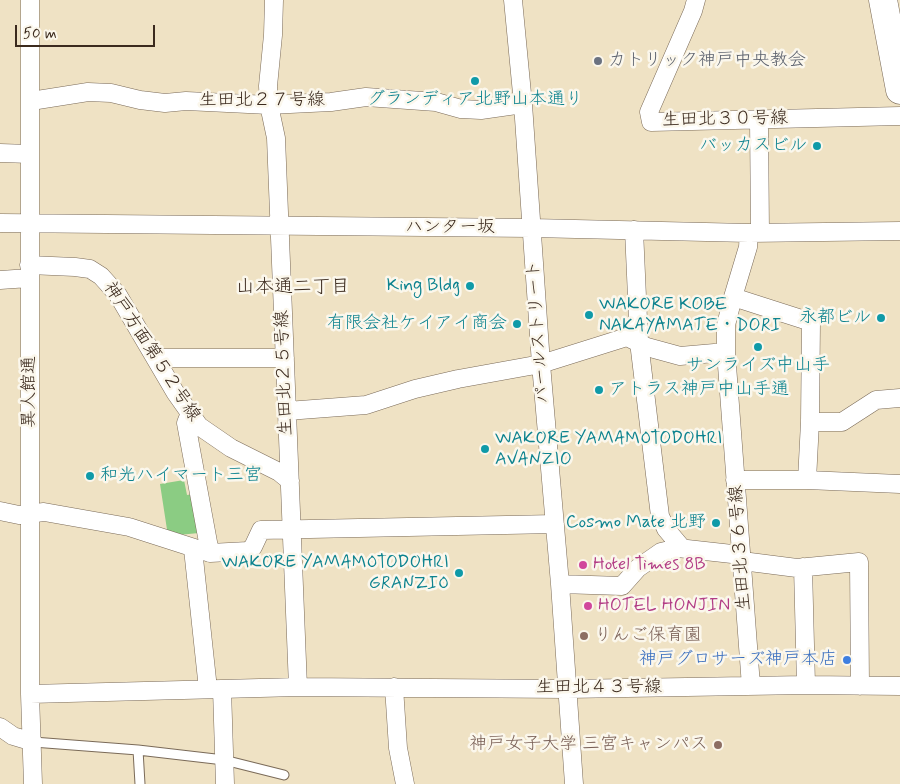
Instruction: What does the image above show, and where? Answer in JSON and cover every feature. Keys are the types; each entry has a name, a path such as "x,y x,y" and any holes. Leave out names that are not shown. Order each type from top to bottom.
{"main road":[{"path":"883,0 900,90"}],"street":[{"name":"異人館通","path":"30,0 30,694 33,784"},
{"name":"生田北２５号線","path":"274,0 268,105 276,138 298,687"},
{"name":"パールストリート","path":"513,0 524,104 541,364 560,584 574,784"},
{"name":"生田北３０号線","path":"696,0 649,112 651,122 900,116"},
{"name":"生田北２７号線","path":"31,101 88,92 111,93 140,100 165,103 186,101 268,105 331,102 366,97 436,102 461,109 481,110 524,104"},
{"name":"生田北３６号線","path":"751,686 726,352 726,325 748,247 755,233 759,120"},
{"path":"0,153 30,154"},
{"name":"ハンター坂","path":"0,223 532,228 755,233 900,231"},
{"path":"634,230 639,342 660,516 666,529 682,548"},
{"name":"神戸方面第５２号線","path":"0,280 29,271 75,267 90,269 101,276 118,296 175,392 199,426 231,448 279,472 290,481"},
{"path":"733,297 811,322 810,422 807,480"},
{"path":"287,412 366,405 415,389 541,364 627,337 647,347 680,356 726,352"},
{"path":"156,358 285,358"},
{"path":"810,422 842,422 876,400 900,398"},
{"path":"190,413 186,423 224,760 225,784"},
{"path":"736,480 807,480 900,484"},
{"path":"0,511 19,515 44,512 129,527 201,551 248,551 253,546 261,530 555,524"},
{"path":"560,584 622,586 638,568 661,552 682,548 803,567 858,562 860,686"},
{"path":"803,567 806,685"},
{"name":"生田北４３号線","path":"30,694 298,687 568,689 806,685 900,686"},
{"path":"394,687 398,748 405,784"},
{"path":"0,726 13,736 33,742"}],"lane":[{"path":"33,742 138,750 224,760 284,775"},
{"path":"138,750 140,784"}],"green space":[{"path":"184,480 187,495 193,494 199,533 168,536 160,484"}],"place":[{"name":"カトリック神戸中央教会","path":"598,61"},
{"name":"グランディア北野山本通り","path":"475,81"},
{"name":"バッカスビル","path":"817,146"},
{"name":"King Bldg","path":"470,286"},
{"name":"WAKORE KOBE NAKAYAMATE・DORI","path":"589,315"},
{"name":"永都ビル","path":"881,318"},
{"name":"有限会社ケイアイ商会","path":"517,324"},
{"name":"サンライズ中山手","path":"758,347"},
{"name":"アトラス神戸中山手通","path":"599,390"},
{"name":"WAKORE YAMAMOTODOHRI AVANZIO","path":"485,449"},
{"name":"和光ハイマート三宮","path":"90,476"},
{"name":"Cosmo Mate 北野","path":"716,523"},
{"name":"Hotel Times 8B","path":"583,565"},
{"name":"WAKORE YAMAMOTODOHRI GRANZIO","path":"459,573"},
{"name":"HOTEL HONJIN","path":"588,606"},
{"name":"りんご保育園","path":"584,636"},
{"name":"神戸グロサーズ神戸本店","path":"847,660"},
{"name":"神戸女子大学 三宮キャンパス","path":"718,745"}],"district":[{"name":"山本通二丁目","path":"293,288"}]}
